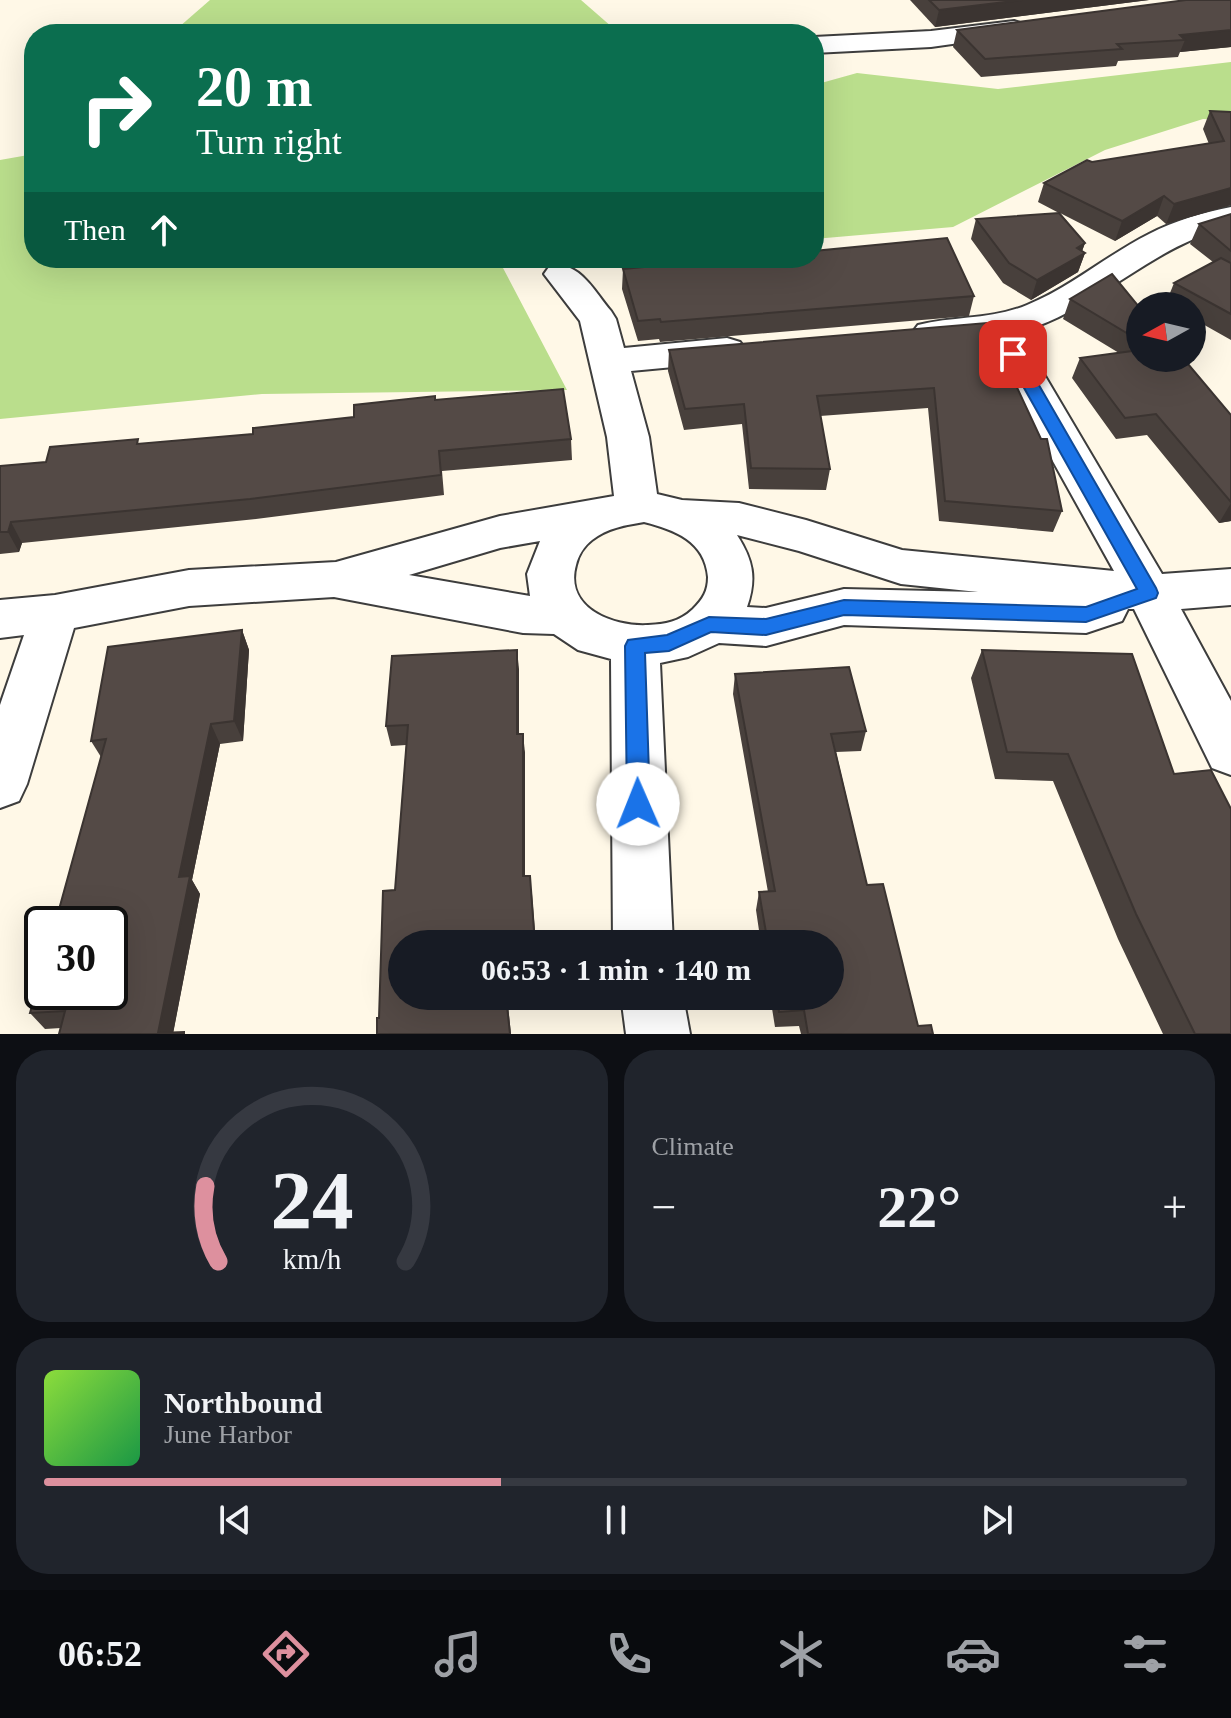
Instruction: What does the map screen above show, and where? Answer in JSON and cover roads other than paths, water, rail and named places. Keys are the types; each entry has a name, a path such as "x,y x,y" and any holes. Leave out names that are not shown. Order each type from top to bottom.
{"street":[{"path":"824,44 931,39 1037,26"},
{"path":"890,336 998,328 1051,308 1162,239 1231,217"},
{"path":"561,274 598,319 628,437 637,506"},
{"path":"998,328 1149,593 1231,752"},
{"path":"610,361 767,346"},
{"path":"0,619 55,613 189,588 334,579 500,532 637,506 664,508 685,515 739,519 806,536 901,567 1149,593 1231,587"},
{"path":"593,516 572,528 552,555 550,586 556,602 567,616 602,638 635,646 669,643 709,624 722,611 730,595 734,579 732,562 725,547 713,533 685,515"},
{"path":"334,579 523,614 567,616"},
{"path":"709,624 766,627 844,607 1086,614 1149,593"},
{"path":"0,784 55,613"},
{"path":"635,646 643,930"},
{"path":"654,1010 658,1034"}]}
